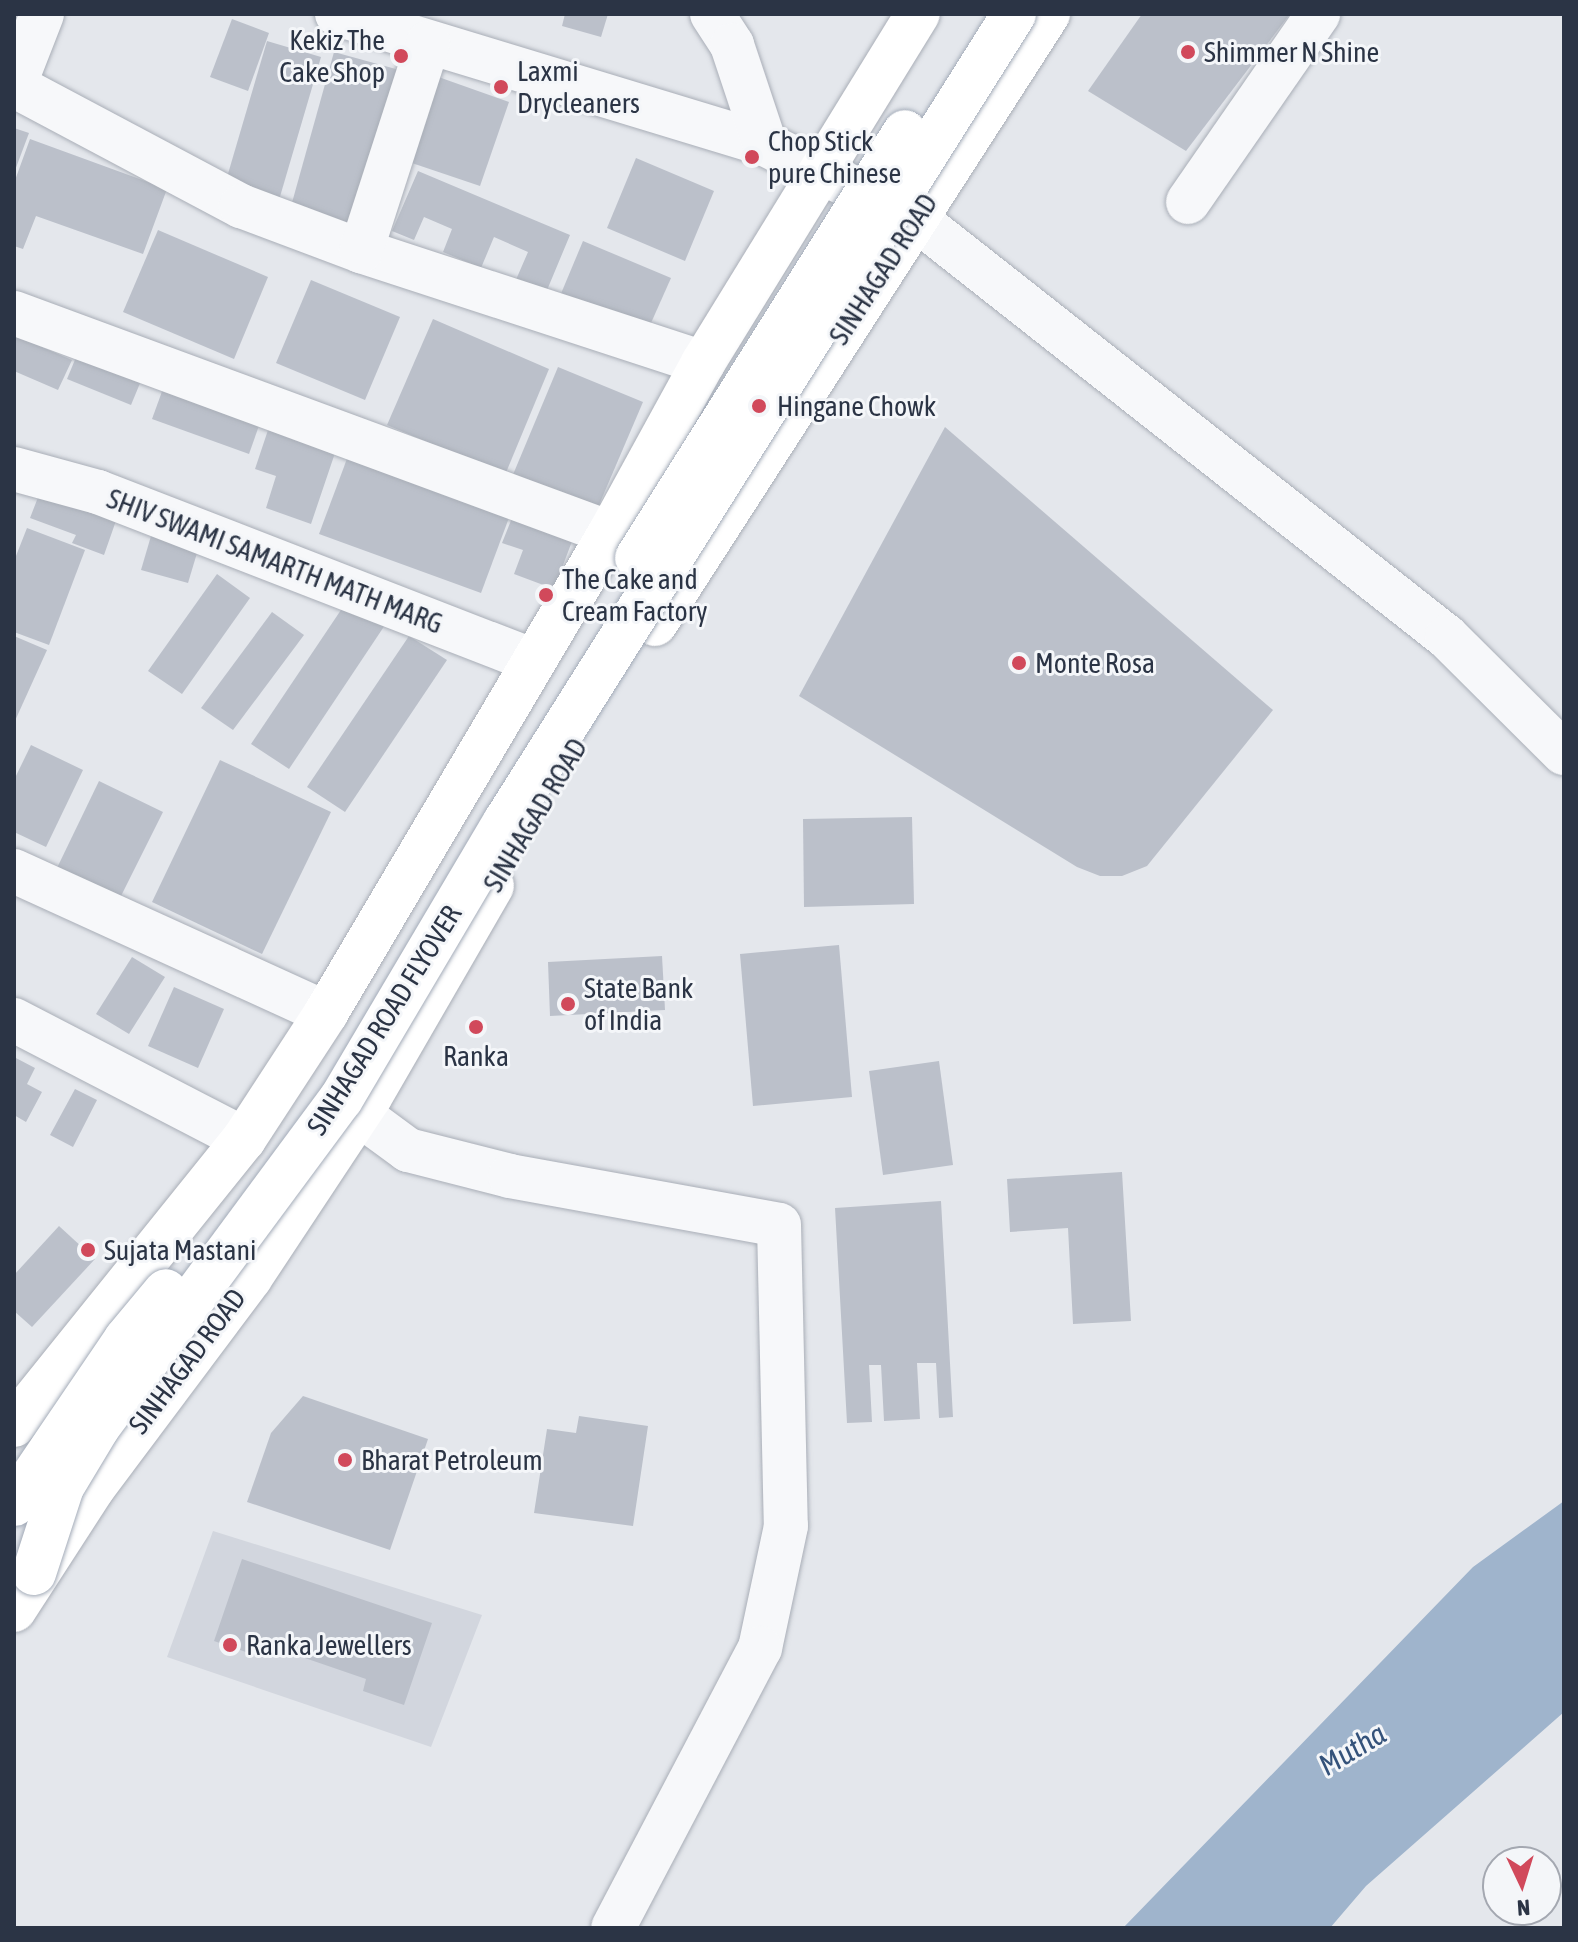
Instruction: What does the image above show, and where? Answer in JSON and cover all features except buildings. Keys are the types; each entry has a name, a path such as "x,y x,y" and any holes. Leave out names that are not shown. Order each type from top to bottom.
{"main road":[{"path":"14,1425 244,1139 326,1013 610,533 703,363 918,14"},
{"name":"SINHAGAD ROAD FLYOVER","path":"14,1504 126,1339 222,1226 274,1152 560,679 982,14"},
{"name":"SINHAGAD ROAD FLYOVER","path":"24,1592 62,1487 98,1427 341,1099 505,822 1014,14"},
{"name":"SINHAGAD ROAD","path":"24,1592 250,1278 359,1114 538,806 1048,14"}],"street":[{"path":"42,14 16,86 241,206 361,251 703,363"},
{"path":"337,14 765,144 916,219 1447,637 1564,753"},
{"path":"712,14 732,45 765,144"},
{"path":"1188,202 1318,14"},
{"path":"361,251 428,43"},
{"path":"14,313 610,533"},
{"name":"SHIV SWAMI SAMARTH MATH MARG","path":"14,469 98,492 533,661"},
{"path":"14,871 326,1013"},
{"path":"14,1020 244,1139"},
{"path":"359,1114 408,1150 510,1176 779,1225 786,1526 760,1648 613,1928"}],"shaded area":[{"path":"213,1531 482,1615 431,1747 167,1657"}],"water":[{"name":"Mutha","path":"1564,1501 1564,1712 1366,1886 1330,1928 1123,1928 1473,1567"}],"place":[{"name":"Shimmer N Shine","path":"1188,52"},
{"name":"Kekiz The Cake Shop","path":"401,56"},
{"name":"Laxmi Drycleaners","path":"501,87"},
{"name":"Chop Stick pure Chinese","path":"752,157"},
{"name":"Hingane Chowk","path":"759,406"},
{"name":"The Cake and Cream Factory","path":"546,595"},
{"name":"Monte Rosa","path":"1019,663"},
{"name":"State Bank of India","path":"568,1004"},
{"name":"Ranka","path":"476,1027"},
{"name":"Sujata Mastani","path":"88,1250"},
{"name":"Bharat Petroleum","path":"345,1460"},
{"name":"Ranka Jewellers","path":"230,1645"}]}
